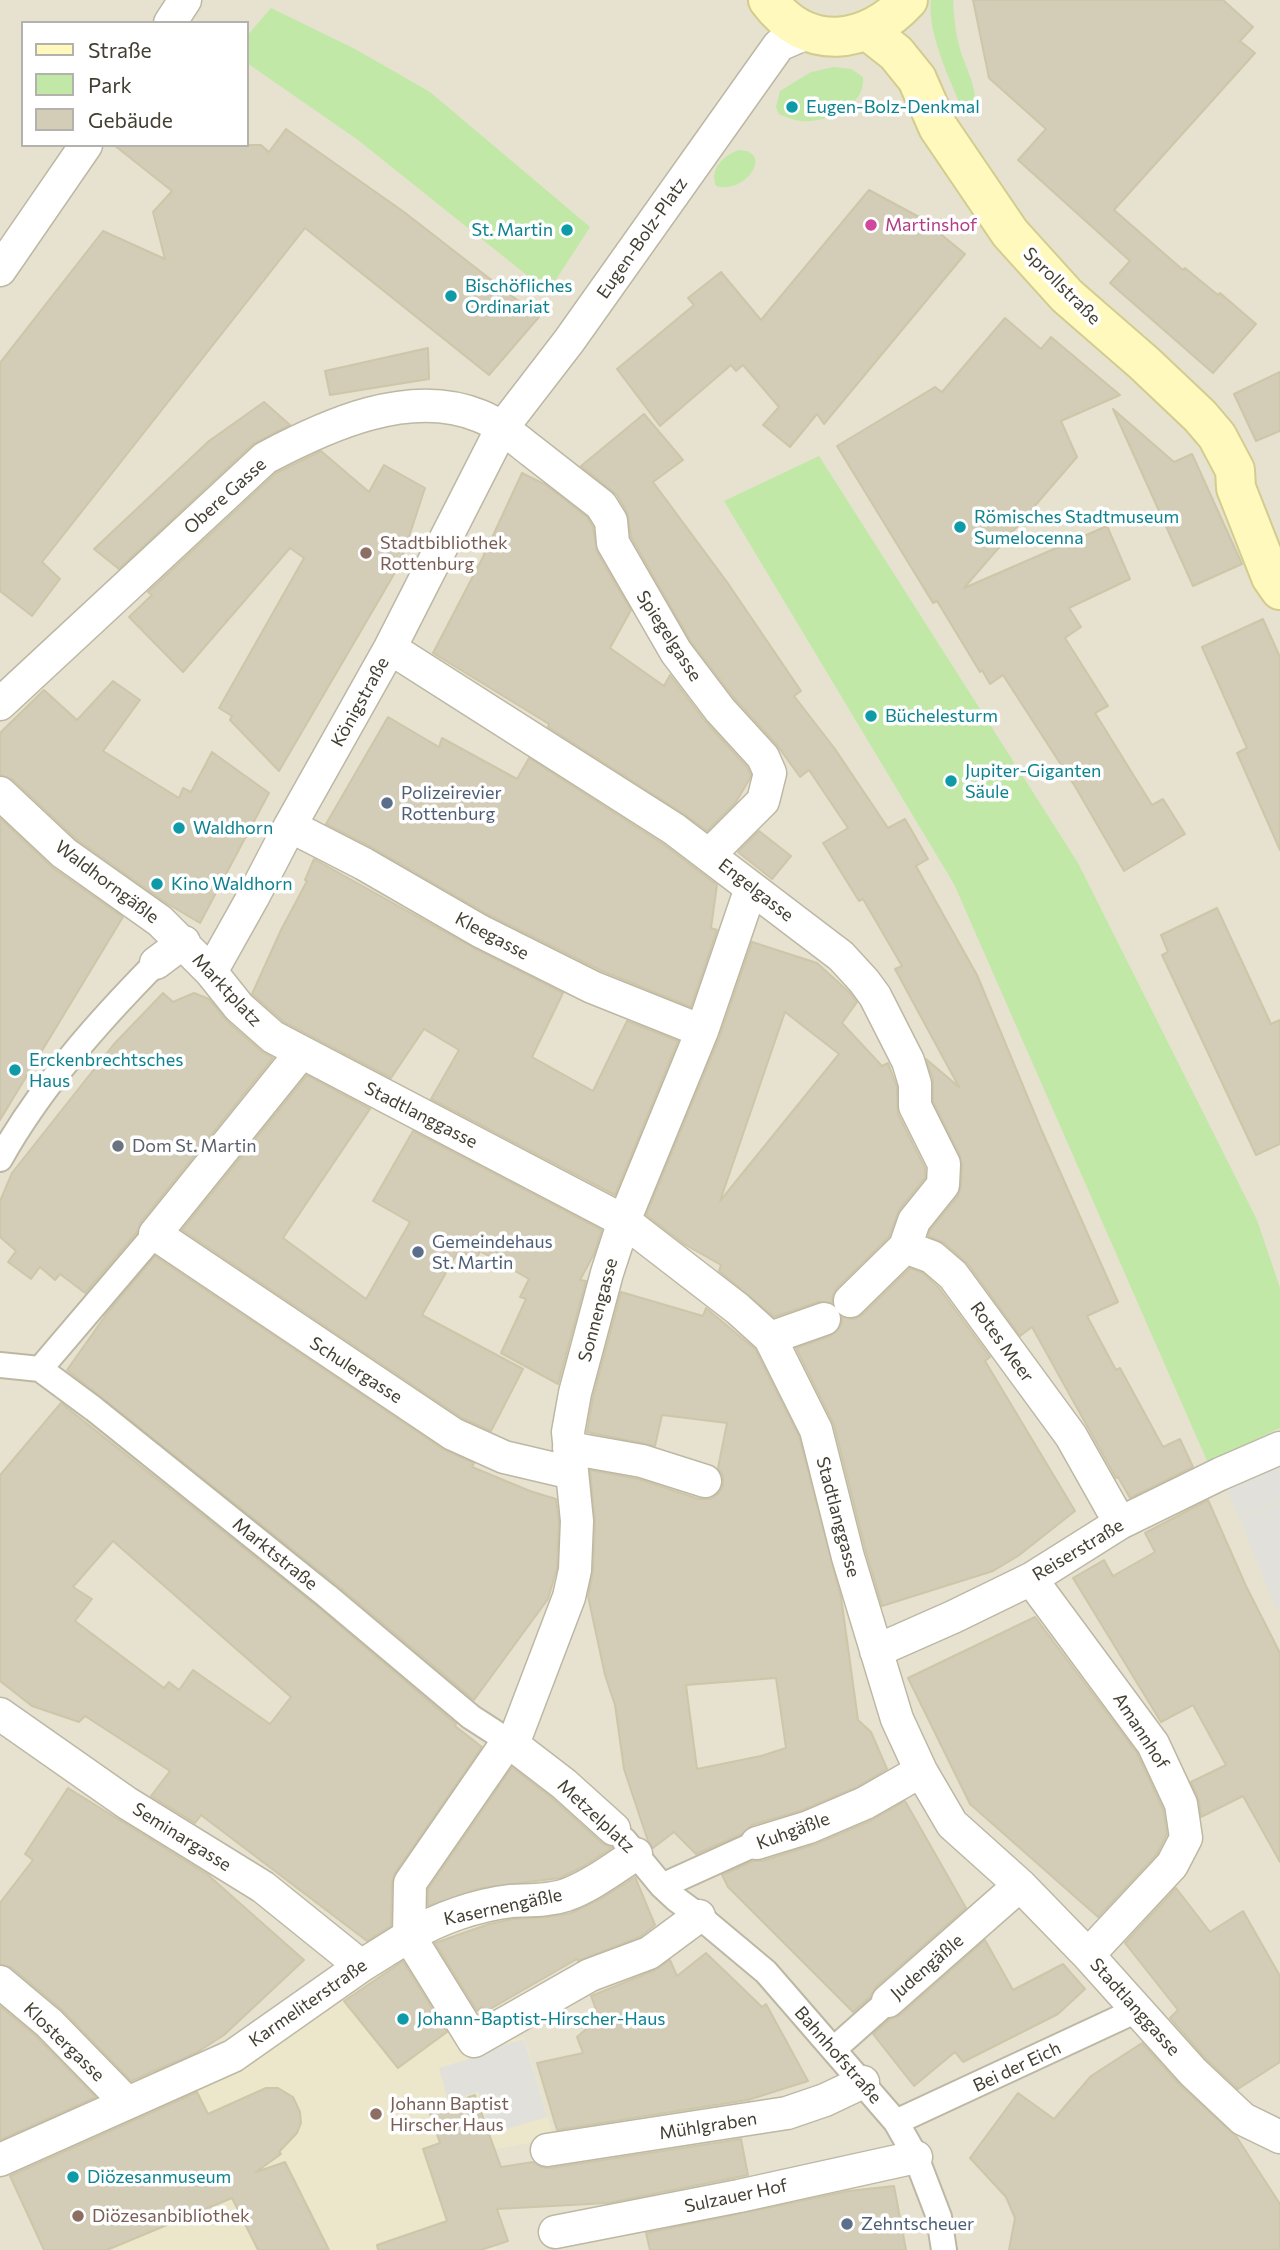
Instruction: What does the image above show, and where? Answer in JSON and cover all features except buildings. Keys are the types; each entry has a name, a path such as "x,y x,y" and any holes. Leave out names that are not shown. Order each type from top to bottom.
{"main road":[{"name":"Eugen-Bolz-Platz","path":"784,23 828,36 849,36 868,31 890,19 908,0"},
{"name":"Sprollstraße","path":"908,0 917,50 917,79"},
{"name":"Sprollstraße","path":"868,31 896,53 917,79 938,127 1010,233 1067,296 1144,363 1200,416 1217,436 1236,470 1250,484 1278,575"}],"street":[{"path":"171,21 185,0"},
{"name":"Eugen-Bolz-Platz","path":"502,428 569,341 784,23"},
{"path":"0,270 85,147"},
{"name":"Obere Gasse","path":"0,704 265,458 302,438 384,410 411,407 458,408 482,416 502,428"},
{"name":"Königstraße","path":"211,972 390,648 502,428"},
{"name":"Spiegelgasse","path":"502,428 601,505 611,521 613,543 676,652 720,710 763,757 770,773 763,801 710,854"},
{"name":"Engelgasse","path":"390,648 539,741 710,854 841,956 864,981 875,996 908,1062 915,1084 915,1106 944,1164 943,1185 914,1221 905,1247"},
{"name":"Waldhorngäßle","path":"0,793 64,853 133,900 184,942"},
{"name":"Kleegasse","path":"290,826 364,863 480,931 592,987 702,1031"},
{"name":"Sonnengasse","path":"510,1742 569,1597 575,1570 578,1521 570,1460 570,1418 578,1381 624,1221 702,1031 751,888"},
{"name":"Marktplatz","path":"0,1159 34,1106 100,1021 156,963 184,942 254,1022 301,1053"},
{"path":"0,1365 40,1369 155,1234 301,1053"},
{"name":"Stadtlanggasse","path":"301,1053 624,1221 738,1309 770,1338 816,1430 897,1719 921,1771 951,1824 1020,1885 1088,1955 1193,2072 1243,2119 1280,2137"},
{"name":"Schulergasse","path":"155,1234 453,1434 504,1457 642,1461 705,1481"},
{"path":"850,1301 905,1247"},
{"name":"Rotes Meer","path":"905,1247 932,1257 959,1284 1071,1436 1120,1523"},
{"path":"770,1338 824,1320"},
{"name":"Marktstraße","path":"40,1369 254,1536 471,1717 510,1742"},
{"name":"Reiserstraße","path":"876,1651 953,1618 1031,1579 1120,1523 1280,1448"},
{"name":"Amannhof","path":"1031,1579 1153,1744 1181,1804 1186,1838 1172,1865 1088,1955"},
{"name":"Seminargasse","path":"0,1714 127,1803 263,1887 360,1966"},
{"path":"510,1742 411,1883 409,1936 474,2040 590,1975 649,1953 679,1900"},
{"name":"Metzelplatz","path":"510,1742 564,1784 614,1829 679,1900"},
{"name":"Kuhgäßle","path":"679,1900 757,1843 809,1828 865,1803 921,1771"},
{"name":"Kasernengäßle","path":"409,1936 433,1922 484,1907 510,1901 537,1901 565,1895 597,1879 636,1854"},
{"name":"Judengäßle","path":"834,2049 1020,1885"},
{"name":"Bahnhofstraße","path":"679,1900 766,1972 896,2122 916,2157 939,2217 944,2250"},
{"name":"Karmeliterstraße","path":"0,2160 233,2056 360,1966 409,1936"},
{"name":"Klostergasse","path":"0,1982 49,2023 127,2103"},
{"name":"Bei der Eich","path":"896,2122 1137,2010"},
{"name":"Mühlgraben","path":"547,2150 787,2113 825,2100 863,2082"},
{"name":"Sulzauer Hof","path":"555,2232 679,2209 916,2157"}],"shaded area":[{"path":"0,0 1280,0 1280,2250 0,2250"},
{"path":"1280,1457 1280,1501 1239,1518 1223,1481"},
{"path":"1280,1503 1280,1606 1276,1608 1240,1519"},
{"name":"Johann Baptist Hirscher Haus","path":"396,1956 454,2027 468,2051 524,2036 554,2139 494,2149 478,2155 508,2241 496,2245 497,2250 103,2250 232,2198 196,2089"},
{"path":"524,2039 547,2117 490,2134 478,2092 448,2101 439,2068 469,2059 468,2055"}],"green space":[{"path":"931,0 953,0 958,39 974,93 975,100 970,106 961,107 945,68 932,26"},
{"path":"271,8 355,49 430,92 590,227 548,292 358,140 248,64 248,35"},
{"path":"834,67 851,69 863,77 862,88 851,105 832,116 811,121 798,121 779,114 776,107 780,91 811,72"},
{"path":"739,150 750,152 755,158 752,172 737,184 716,186 716,168 728,155"},
{"path":"819,456 1078,863 1257,1220 1280,1288 1280,1428 1208,1463 954,884 724,501"}],"place":[{"name":"Eugen-Bolz-Denkmal","path":"792,107"},
{"name":"Martinshof","path":"871,225"},
{"name":"St. Martin","path":"567,230"},
{"name":"Bischöfliches Ordinariat","path":"451,296"},
{"name":"Römisches Stadtmuseum Sumelocenna","path":"960,527"},
{"name":"Stadtbibliothek Rottenburg","path":"366,553"},
{"name":"Büchelesturm","path":"871,716"},
{"name":"Jupiter-Giganten Säule","path":"951,781"},
{"name":"Polizeirevier Rottenburg","path":"387,803"},
{"name":"Waldhorn","path":"179,828"},
{"name":"Kino Waldhorn","path":"157,884"},
{"name":"Erckenbrechtsches Haus","path":"15,1070"},
{"name":"Dom St. Martin","path":"118,1146"},
{"name":"Gemeindehaus St. Martin","path":"418,1252"},
{"name":"Johann-Baptist-Hirscher-Haus","path":"403,2019"},
{"name":"Johann Baptist Hirscher Haus","path":"376,2114"},
{"name":"Diözesanmuseum","path":"73,2177"},
{"name":"Diözesanbibliothek","path":"78,2216"},
{"name":"Zehntscheuer","path":"847,2224"}]}
